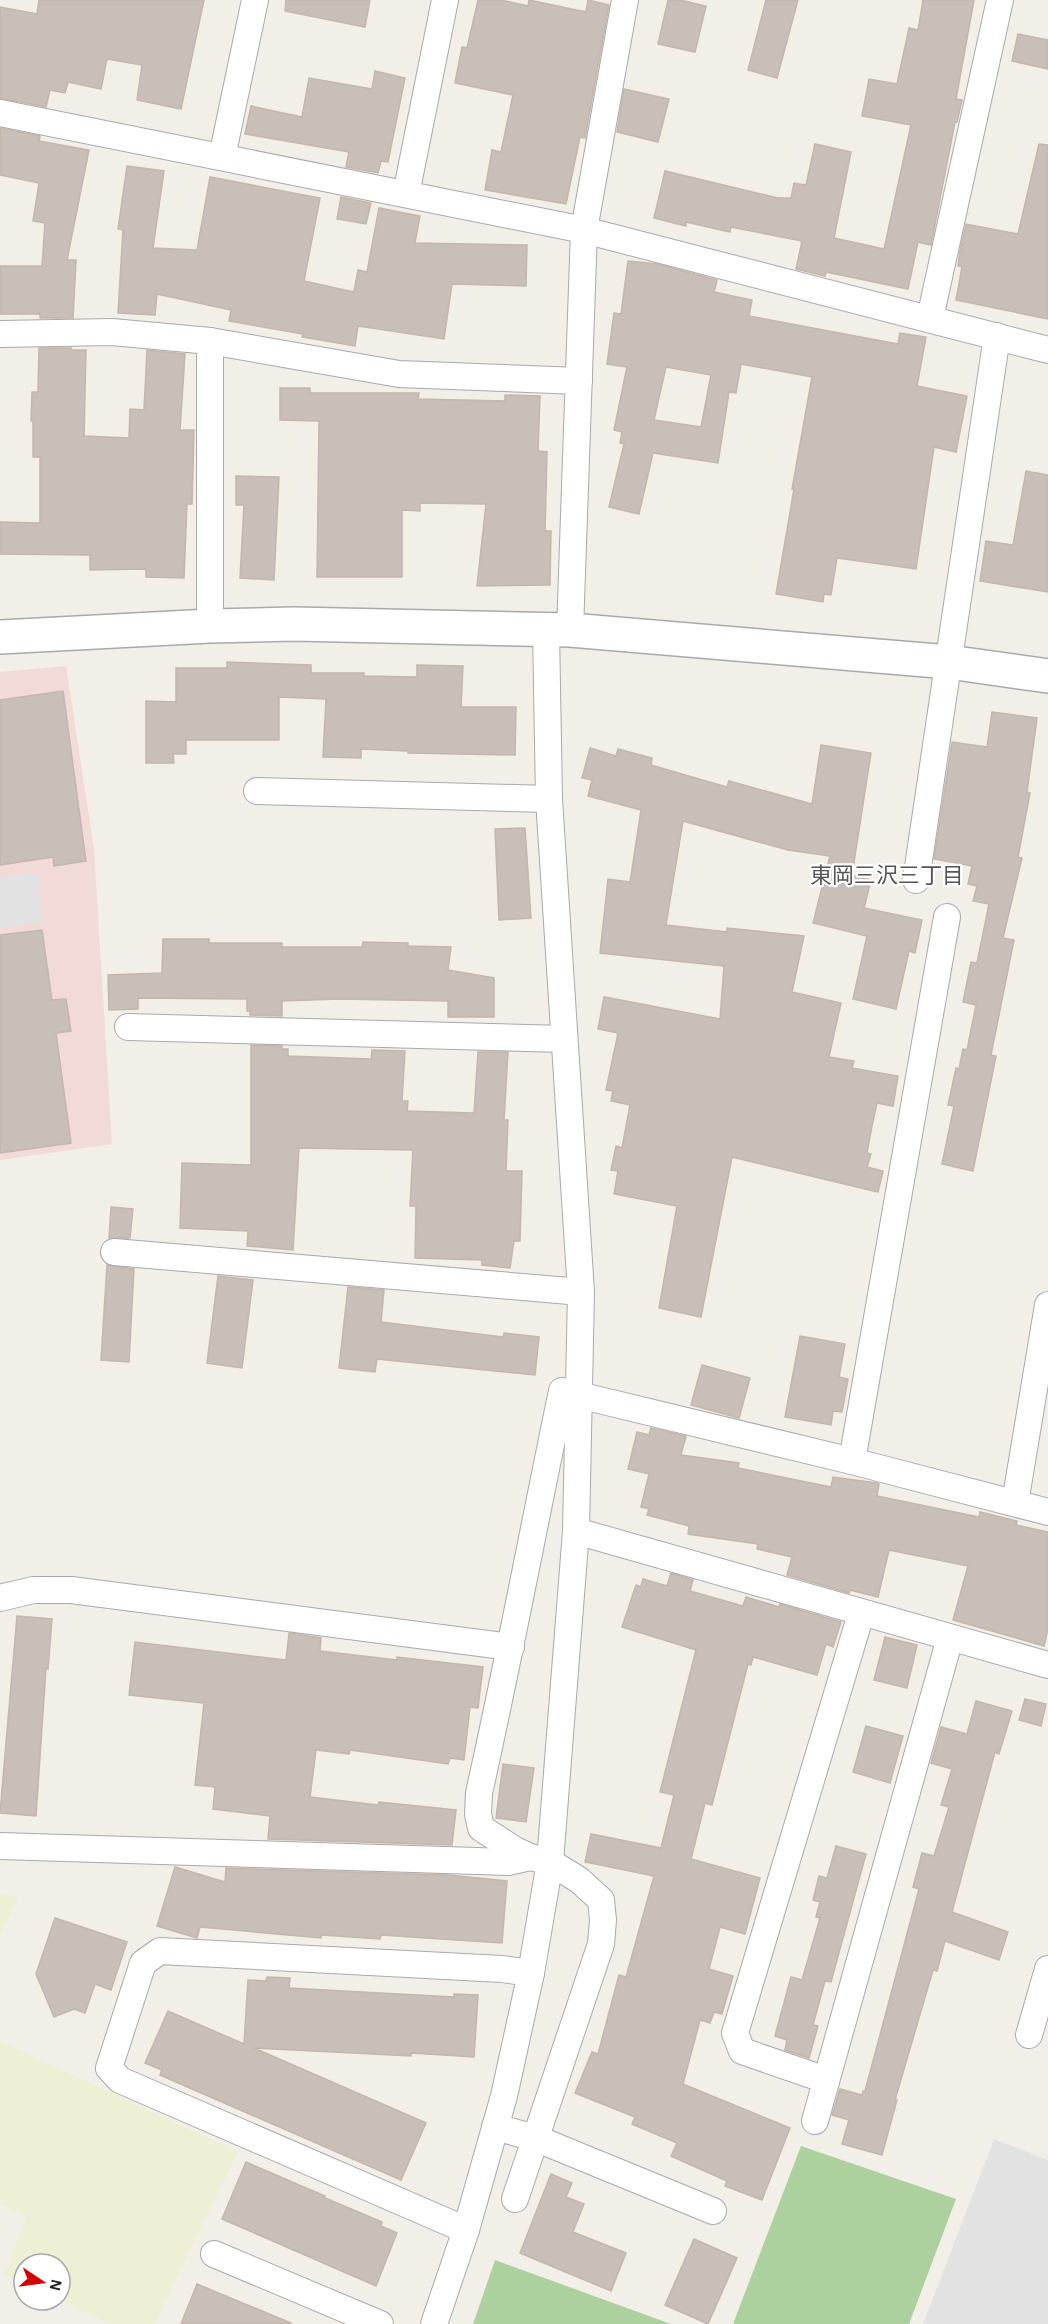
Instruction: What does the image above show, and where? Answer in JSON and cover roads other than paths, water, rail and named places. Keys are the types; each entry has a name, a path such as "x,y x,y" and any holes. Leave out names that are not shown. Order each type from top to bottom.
{"street":[{"path":"222,157 255,0"},
{"path":"406,194 446,0"},
{"path":"434,2324 466,2230 504,2096 531,1973 540,1860 576,1531 581,1292 549,799 558,630 579,381 584,230 625,0"},
{"path":"930,318 1000,0"},
{"path":"0,113 584,230 1048,350"},
{"path":"0,334 112,332 210,341 399,374 579,381"},
{"path":"916,880 997,336"},
{"path":"210,341 210,626"},
{"path":"0,637 294,624 558,630 949,662 1048,676"},
{"path":"257,791 549,799"},
{"path":"852,1461 947,917"},
{"path":"128,1027 564,1039"},
{"path":"114,1252 581,1292"},
{"path":"1015,1503 1048,1305"},
{"path":"515,2199 601,1944 603,1920 601,1900 579,1880 515,1850 482,1828 478,1814 479,1792 511,1647 562,1391 852,1461 1048,1512"},
{"path":"576,1531 861,1614 1048,1665"},
{"path":"0,1598 33,1590 71,1590 511,1647"},
{"path":"826,2080 742,2051 735,2034 861,1614"},
{"path":"815,2121 950,1638"},
{"path":"0,1846 508,1862 540,1860"},
{"path":"466,2230 120,2080 109,2068 143,1964 160,1951 502,1969 531,1973"},
{"path":"1029,2035 1048,1969"},
{"path":"495,2127 535,2138 713,2211"},
{"path":"214,2254 380,2324"}],"district":[{"name":"東岡三沢三丁目","path":"887,875"}]}
